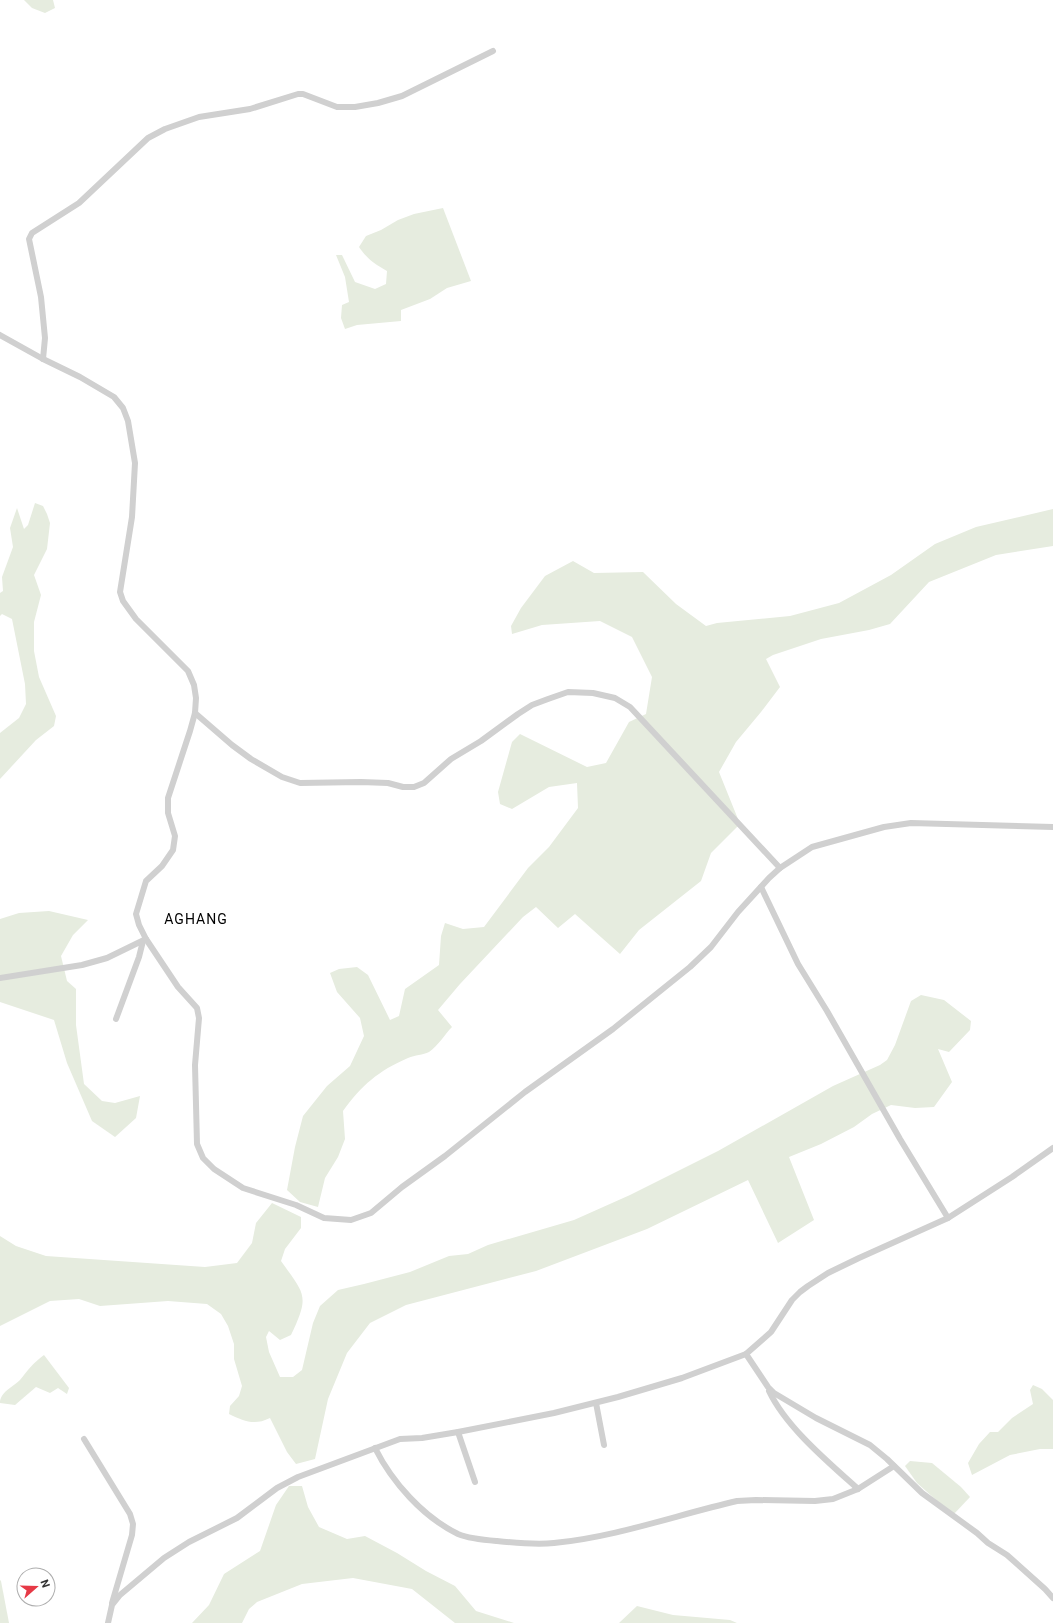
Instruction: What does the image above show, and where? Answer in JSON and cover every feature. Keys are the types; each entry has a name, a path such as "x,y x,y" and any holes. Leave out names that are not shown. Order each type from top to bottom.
{"street":[{"path":"43,359 45,338 41,298 29,239 32,234 79,203 148,138 165,129 199,117 256,107 298,94 304,94 337,107 355,107 378,104 402,96 493,51"},
{"path":"0,335 43,359 80,377 114,397 123,408 128,421 135,463 132,517 120,592 122,600 136,619 188,671 194,685 196,698 195,713 168,798 168,813 176,836 172,850 162,866 146,881 136,914 145,940 178,987 197,1008 199,1018 195,1065 198,1144 203,1158 214,1169 243,1188 296,1205 324,1218 351,1220 372,1213 402,1187 445,1156 525,1092 613,1029 644,1004 711,947 738,912 760,887 780,868 812,847 884,827 911,823 1053,827"},
{"path":"195,713 232,745 251,759 282,777 300,783 312,784 360,782 388,783 403,787 414,787 424,783 451,759 481,741 532,706 568,692 593,693 614,698 630,707 780,868"},
{"path":"760,887 798,964 948,1218"},
{"path":"0,978 82,965 107,958 145,940"},
{"path":"116,1019 145,940"},
{"path":"112,1605 130,1586 164,1558 189,1542 237,1518 277,1488 298,1477 400,1439 422,1438 458,1432 596,1403 682,1378 746,1354 771,1332 792,1300 808,1286 828,1273 948,1218 1012,1177 1053,1148"},
{"path":"746,1354 790,1424 858,1489"},
{"path":"768,1387 787,1402 870,1445 933,1502 1007,1555 1053,1598"},
{"path":"596,1403 604,1445"},
{"path":"458,1432 475,1482"},
{"path":"84,1439 126,1505 133,1524 132,1535 108,1623"},
{"path":"375,1448 382,1463 407,1493 429,1515 444,1526 459,1534 475,1539 517,1544 554,1543 605,1535 737,1501 815,1501 833,1499 858,1489 894,1466"}],"shaded area":[{"path":"24,0 53,0 55,8 45,13 32,8"},
{"path":"443,208 471,281 447,288 430,299 401,310 401,321 357,325 345,329 341,318 342,305 349,302 345,277 336,255 342,255 355,282 375,289 386,284 387,271 365,255 359,247 366,236 381,230 398,220 414,214"},
{"path":"35,503 43,506 50,523 47,549 34,575 41,595 34,622 34,651 39,677 56,716 54,726 36,740 0,779 0,733 19,718 26,704 25,684 12,619 2,614 0,616 0,593 3,591 2,577 13,547 10,528 17,508 24,529 28,525"},
{"path":"1053,509 1053,546 996,555 929,582 890,624 869,630 821,639 773,655 766,659 780,687 736,742 719,772 740,824 711,853 701,881 639,930 620,954 575,914 558,928 536,907 523,917 460,984 438,1010 452,1027 435,1047 429,1052 413,1056 397,1063 379,1074 364,1086 343,1111 345,1139 338,1157 325,1178 318,1207 300,1202 287,1190 295,1147 303,1116 327,1086 350,1066 364,1036 360,1018 337,992 330,973 339,969 357,967 368,975 390,1020 399,1016 405,989 439,965 441,936 445,923 463,929 484,927 528,868 549,847 578,808 577,783 549,787 512,809 500,804 498,792 512,742 520,734 587,767 606,763 629,722 646,714 652,677 632,637 600,621 542,625 512,634 511,626 521,608 545,576 573,561 594,573 643,572 676,604 706,626 717,623 790,616 839,603 891,575 935,544 976,527"},
{"path":"49,911 88,920 73,935 61,956 67,981 76,989 76,1025 84,1084 102,1101 115,1103 140,1096 136,1118 115,1137 92,1121 67,1063 54,1020 0,1002 0,919 19,913"},
{"path":"921,995 944,1000 971,1021 970,1030 949,1052 938,1049 952,1082 934,1107 915,1108 891,1105 872,1114 854,1127 821,1144 789,1157 814,1220 778,1243 748,1180 647,1229 536,1271 406,1305 370,1323 347,1353 328,1399 315,1459 296,1464 287,1452 270,1418 259,1422 249,1422 229,1414 230,1406 239,1396 242,1386 234,1359 234,1344 228,1326 221,1314 207,1304 168,1301 100,1306 79,1299 50,1301 0,1326 0,1236 16,1246 46,1256 205,1267 237,1263 252,1243 256,1223 272,1203 301,1217 301,1228 285,1249 281,1261 300,1289 303,1303 301,1311 291,1335 280,1340 269,1331 266,1337 269,1352 280,1377 293,1377 302,1370 313,1323 320,1306 338,1290 410,1272 449,1256 468,1254 488,1245 574,1220 630,1195 718,1151 833,1086 880,1065 887,1060 895,1045 911,1001"},
{"path":"44,1355 69,1388 67,1394 58,1388 50,1393 36,1387 15,1405 0,1403 4,1393 20,1380"},
{"path":"1033,1385 1042,1389 1053,1400 1053,1449 1040,1449 1010,1455 972,1475 968,1463 979,1444 990,1432 998,1432 1012,1418 1033,1404 1030,1390"},
{"path":"910,1461 932,1463 961,1487 970,1497 953,1515 917,1483 905,1466"},
{"path":"289,1486 302,1486 308,1507 319,1527 347,1539 365,1536 455,1586 476,1611 514,1623 455,1623 412,1589 353,1578 302,1584 257,1602 249,1609 242,1623 192,1623 209,1605 224,1574 260,1551 276,1505"},
{"path":"0,1580 1,1581 9,1623 0,1623"},
{"path":"637,1606 673,1615 730,1620 737,1623 619,1623"}],"district":[{"name":"AGHANG","path":"196,919"}]}
